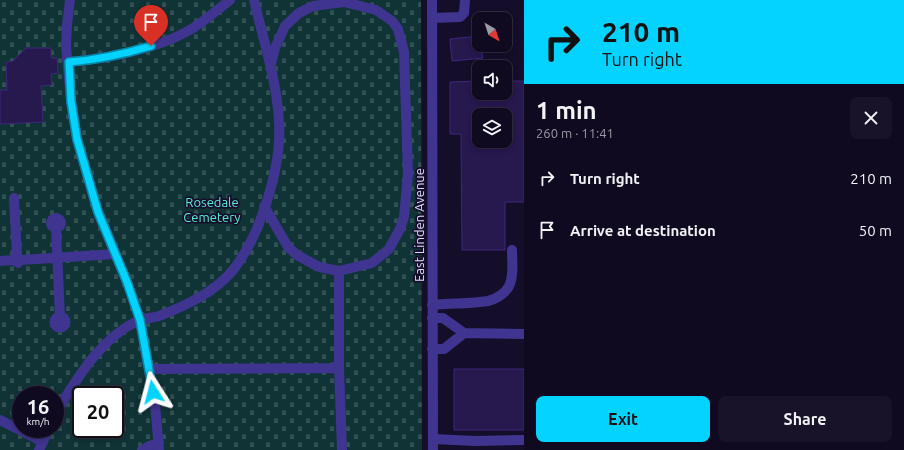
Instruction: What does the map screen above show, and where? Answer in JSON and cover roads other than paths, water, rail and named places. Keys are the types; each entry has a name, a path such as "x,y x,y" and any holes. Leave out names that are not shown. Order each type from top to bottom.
{"street":[{"path":"70,0 66,46 69,62 71,101 77,139 98,212 127,282 140,320 149,369 159,447 149,446 142,450"},
{"path":"69,62 90,60 130,52 161,42 188,31 230,0"},
{"path":"64,400 82,371 100,350 122,330 140,320 159,316 180,307 198,298 219,284 233,270 243,256 260,221 276,171 279,152 279,123 278,104 254,0"},
{"name":"East Linden Avenue","path":"432,0 433,450"},
{"path":"432,18 460,17 464,13 465,0"},
{"path":"264,206 288,247 297,255 319,268 339,271 372,263 389,249 400,229 404,217 408,174 404,52 398,29 392,21 376,10 344,2 313,6 299,13 284,26 275,48 270,68"},
{"path":"14,198 17,259"},
{"path":"56,228 60,317"},
{"path":"432,305 489,301 499,296 506,291 512,277 512,250"},
{"path":"0,260 115,254"},
{"path":"339,271 339,368 342,450"},
{"path":"432,318 443,318 464,333 524,334"},
{"path":"432,349 444,348 464,333"},
{"path":"149,369 339,368"},
{"path":"0,420 41,446"},
{"path":"433,439 476,441 524,440"}],"park label":[{"name":"Rosedale Cemetery","path":"212,210"}]}
